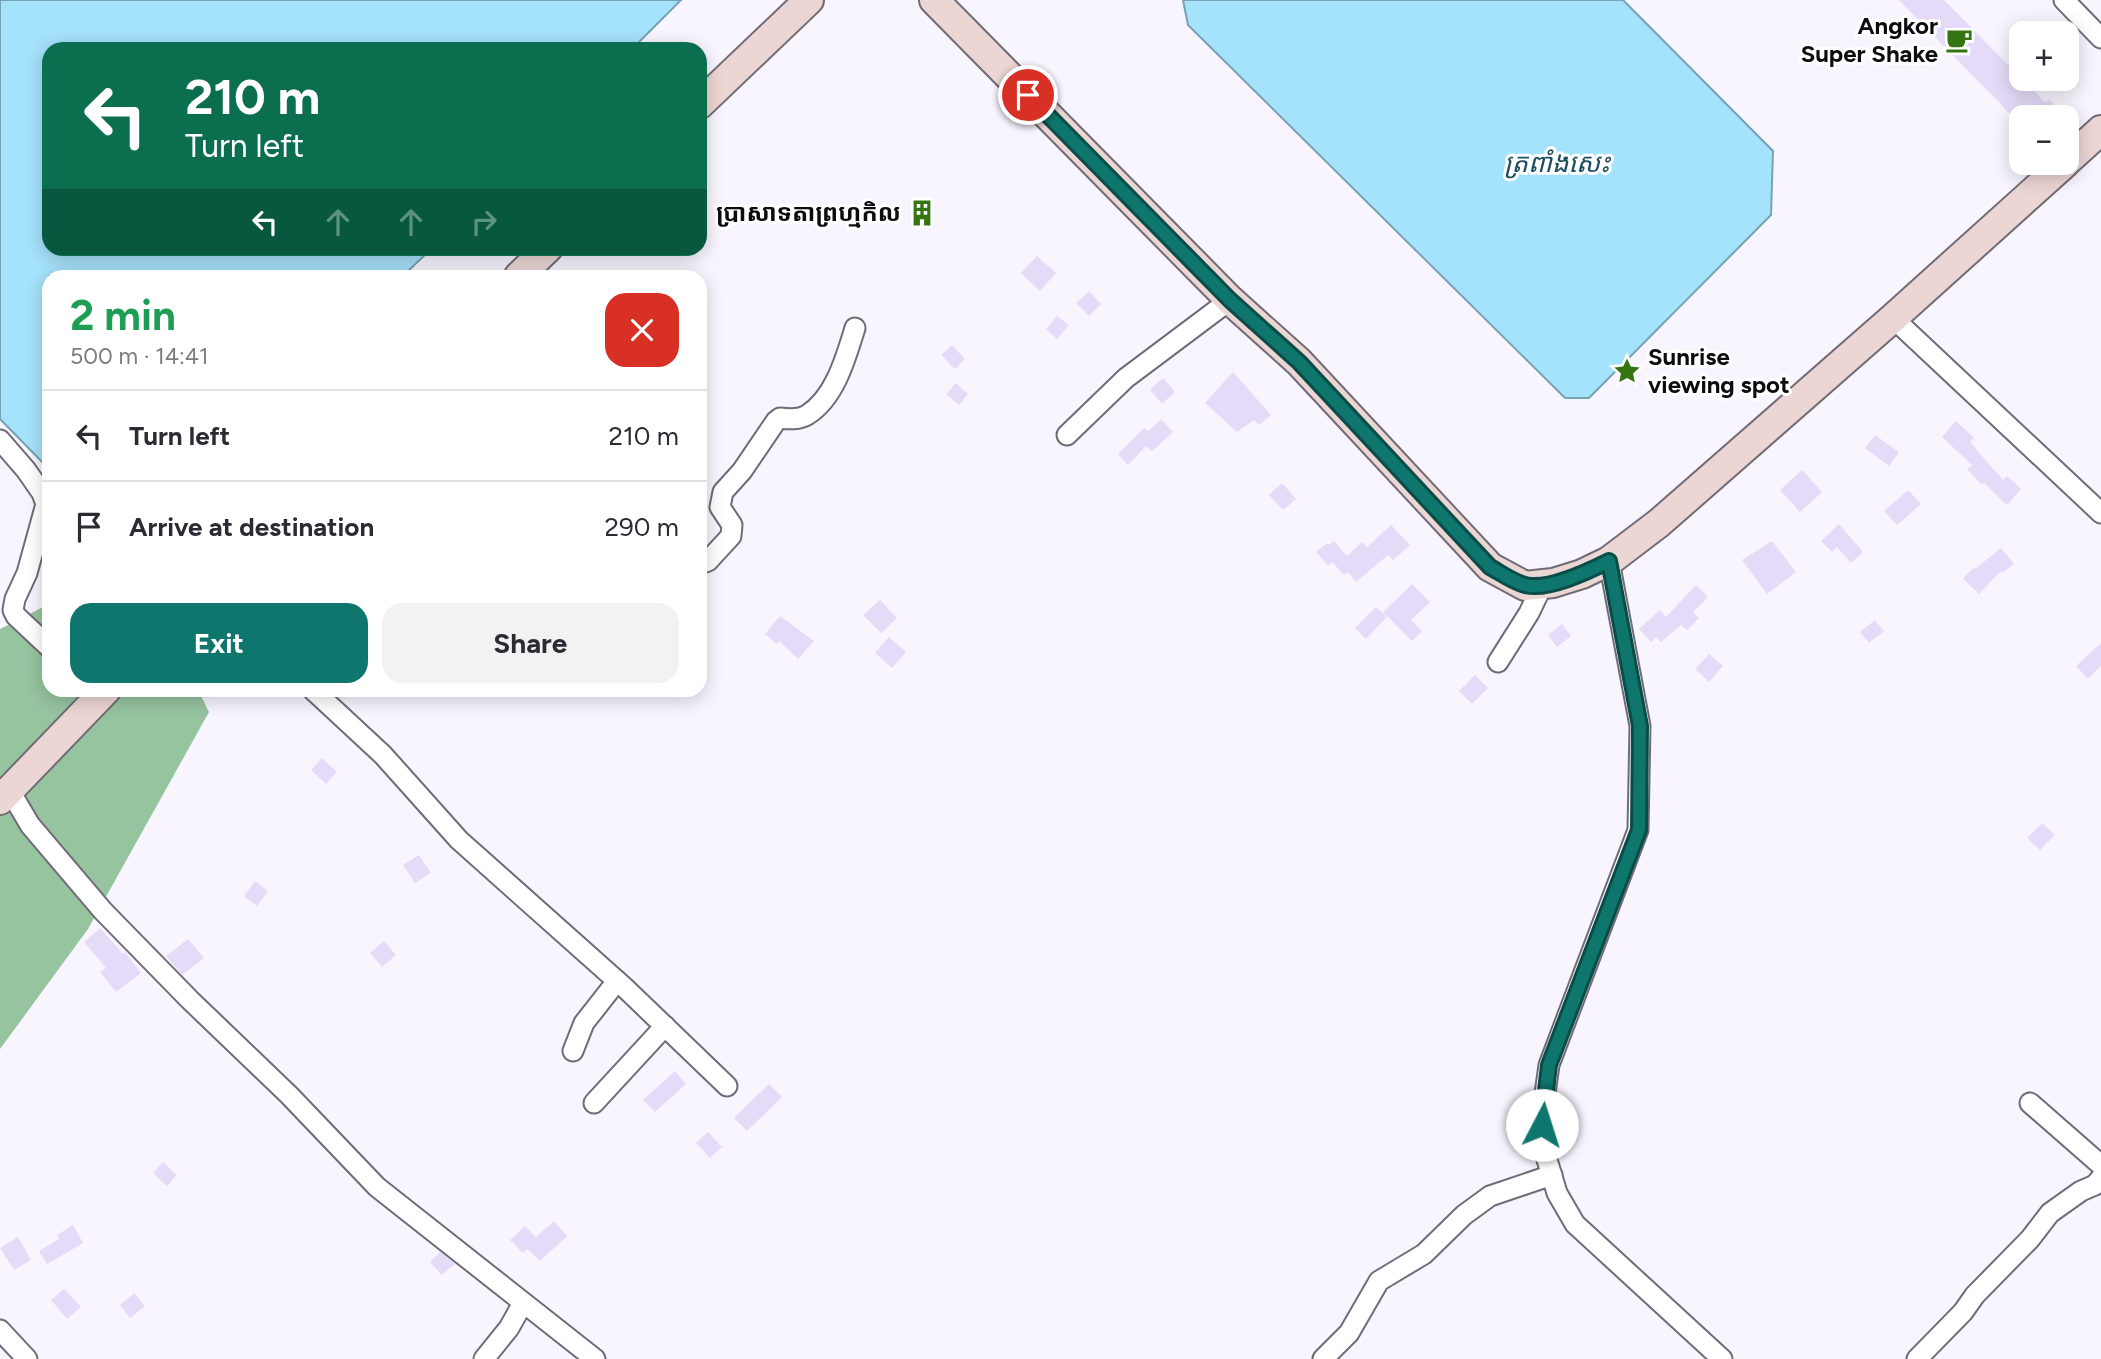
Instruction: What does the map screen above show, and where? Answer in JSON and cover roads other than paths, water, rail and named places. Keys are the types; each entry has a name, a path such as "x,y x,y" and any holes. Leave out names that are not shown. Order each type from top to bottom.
{"main road":[{"path":"707,97 809,0"},
{"path":"934,0 1230,300 1299,362 1490,567 1525,586 1582,574 1609,561 1660,523 2052,175"},
{"path":"2079,150 2101,130"},
{"path":"525,270 540,256"},
{"path":"5,795 95,697"}],"street":[{"path":"2064,0 2101,38"},
{"path":"1067,435 1126,378 1230,300"},
{"path":"1893,318 2101,513"},
{"path":"707,561 731,536 732,525 720,507 723,492 742,471 776,421 808,414 828,395 848,352 855,328"},
{"path":"0,440 26,470 42,495"},
{"path":"42,519 27,573 13,610 42,640"},
{"path":"1609,561 1640,726 1639,830 1549,1065 1543,1108 1542,1143 1557,1193 1576,1224 1722,1359"},
{"path":"1498,662 1530,613 1543,584"},
{"path":"321,697 383,755 459,840 617,981 727,1086"},
{"path":"5,795 88,894 377,1187 595,1359"},
{"path":"573,1051 584,1023 617,981"},
{"path":"594,1103 665,1026"},
{"path":"2030,1103 2101,1165"},
{"path":"1323,1359 1349,1333 1379,1281 1424,1254 1464,1215 1490,1196 1552,1175"},
{"path":"1917,1359 2030,1239 2050,1213 2081,1191 2095,1185 2101,1178"},
{"path":"484,1359 509,1328 523,1303"},
{"path":"0,1330 27,1359"}],"water":[{"path":"0,0 681,0 639,42 42,42 42,256 424,256 409,270 42,270 42,462 0,419"},
{"name":"ត្រពាំងសេះ","path":"1183,0 1623,0 1773,151 1771,215 1589,398 1565,398 1188,25"}],"place":[{"name":"Angkor Super Shake","path":"1959,40"},
{"name":"ប្រាសាទតាព្រហ្មកិល","path":"922,213"},
{"name":"Sunrise viewing spot","path":"1627,371"}]}
